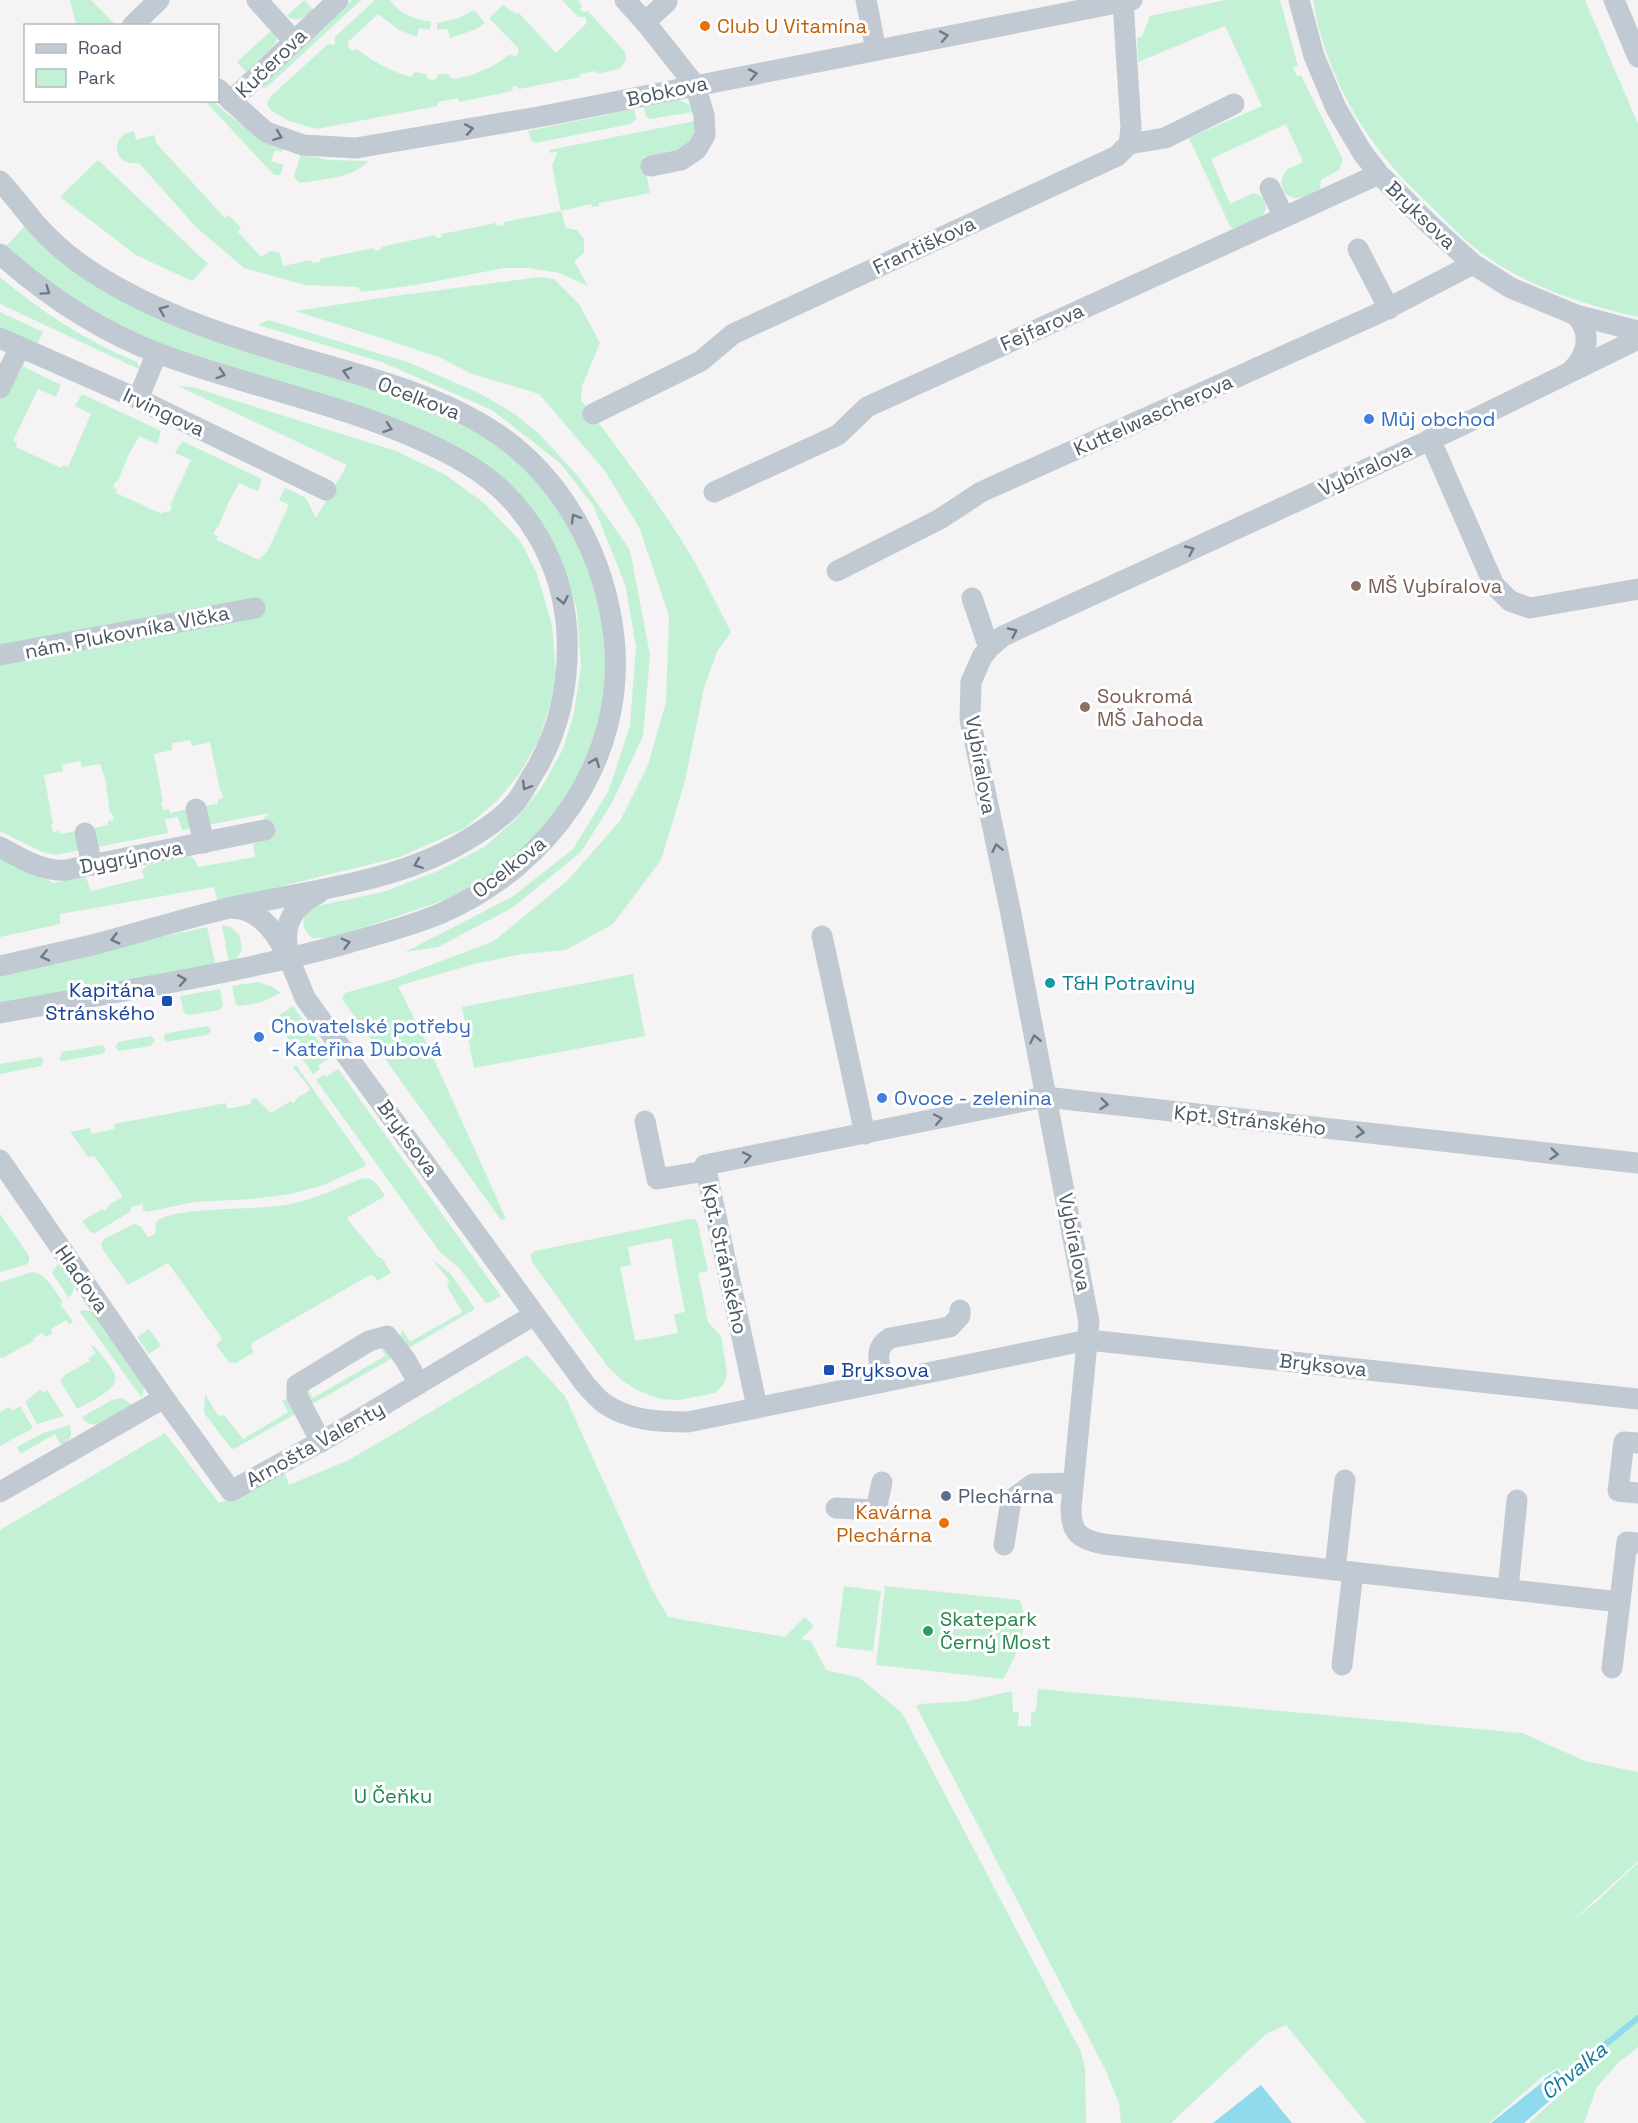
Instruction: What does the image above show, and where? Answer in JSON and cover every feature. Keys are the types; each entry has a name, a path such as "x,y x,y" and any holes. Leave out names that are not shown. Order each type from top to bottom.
{"street":[{"path":"139,17 159,0"},
{"path":"257,0 294,41"},
{"name":"Kučerova","path":"224,95 294,41 338,0"},
{"path":"625,0 695,85 704,115 705,135 698,149 681,160 651,166"},
{"path":"866,0 876,50"},
{"name":"Bryksova","path":"1299,0 1314,56 1325,84 1362,152 1378,174 1473,264 1511,288 1576,315 1638,331"},
{"path":"1614,0 1638,57"},
{"path":"645,22 667,2"},
{"path":"1118,2 1131,128 1128,144 1165,138 1234,104"},
{"name":"Bobkova","path":"224,95 266,132 303,145 356,148 538,117 1118,2"},
{"name":"Františkova","path":"593,414 701,361 733,334 1116,156 1128,144"},
{"name":"Fejfarova","path":"714,492 838,435 867,407 1378,174"},
{"name":"Ocelkova","path":"0,181 36,224 61,248 90,271 147,303 196,324 267,348 409,390 475,420 499,435 522,453 560,495 589,545 600,572 612,620 615,654 613,696 608,722 594,764 578,796 560,824 524,860 498,880 442,913 391,931 290,959 0,1013"},
{"path":"1270,188 1284,217"},
{"path":"1358,249 1389,309"},
{"name":"Ocelkova","path":"0,254 41,288 71,308 118,335 157,353 416,437 488,478 517,506 542,542 559,581 566,618 568,650 563,699 549,747 519,797 492,824 449,850 381,877 231,908 0,966"},
{"name":"Kuttelwascherova","path":"837,571 940,519 981,492 1389,309 1473,264"},
{"path":"1569,372 1582,358 1587,342 1586,331 1576,315"},
{"name":"Irvingova","path":"0,338 138,399 326,490"},
{"name":"Vybíralova","path":"1620,1602 1087,1541 1078,1535 1071,1521 1089,1322 1010,909 970,719 971,682 982,657 1003,636 1430,439 1638,339"},
{"path":"0,388 20,347"},
{"path":"138,399 157,353"},
{"path":"1430,439 1494,585 1510,602 1530,608 1638,589"},
{"path":"972,598 989,648"},
{"name":"nám. Plukovníka Vlčka","path":"0,656 255,608"},
{"path":"196,809 204,843"},
{"name":"Dygrýnova","path":"0,848 42,868 54,871 265,830"},
{"path":"85,833 92,865"},
{"path":"290,959 286,937 288,926 296,909 312,896 339,886"},
{"name":"Bryksova","path":"231,908 247,909 261,917 290,959 305,998 534,1315 585,1384 604,1404 630,1417 659,1422 688,1422 1055,1349 1088,1340 1638,1399"},
{"path":"822,936 865,1134"},
{"name":"Kpt. Stránského","path":"757,1407 705,1165 1046,1097 1638,1163"},
{"path":"645,1121 657,1179 706,1171"},
{"name":"Hlaďova","path":"0,1160 164,1398"},
{"path":"883,1382 878,1352 882,1343 890,1338 950,1327 960,1316 960,1310"},
{"name":"Arnošta Valenty","path":"164,1398 231,1491 321,1442 534,1315"},
{"path":"321,1442 297,1396 297,1385 369,1341 387,1336 405,1359 419,1384"},
{"path":"0,1492 164,1398"},
{"path":"1638,1443 1623,1442 1618,1491 1638,1493"},
{"path":"1342,1665 1345,1480"},
{"path":"836,1508 876,1510 882,1482"},
{"path":"1004,1545 1011,1500 1033,1484 1073,1483"},
{"path":"1508,1589 1517,1500"},
{"path":"1612,1668 1627,1542 1638,1543"}],"green space":[{"path":"70,0 91,0 115,24 76,24"},
{"path":"304,0 314,10 298,19 287,16"},
{"path":"352,0 361,0 268,86 265,88 259,86"},
{"path":"375,0 390,0 408,15 431,22 430,30 419,28 417,37 399,30 378,14 348,42 348,47 352,51 357,49 389,69 411,77 415,72 426,74 428,79 432,80 436,79 438,74 449,74 454,79 472,75 493,66 509,55 516,56 518,48 489,18 503,5 516,14 518,12 556,53 587,23 585,17 578,17 562,0 578,0 582,6 580,9 582,12 588,11 625,52 626,60 619,69 597,74 596,71 580,74 580,77 519,89 513,86 508,92 459,102 458,98 438,102 438,106 316,129 289,121 270,110 267,103 270,97 328,44 333,45 335,37"},
{"path":"1225,0 1280,0 1298,66 1293,68 1297,76 1301,75 1343,160 1339,170 1321,180 1320,189 1297,198 1288,196 1284,192 1281,181 1286,170 1303,162 1286,124 1211,159 1230,204 1253,193 1263,198 1265,202 1265,212 1261,216 1234,229 1230,226 1189,138 1262,106 1225,26 1138,62 1137,38 1142,36 1150,16"},
{"path":"1313,0 1585,0 1638,124 1638,317 1561,295 1525,279 1482,254 1454,229 1389,163 1354,113 1328,58"},
{"path":"474,10 485,23 474,30 450,38 448,29 437,30 437,23 459,18"},
{"path":"273,29 277,39 275,44 246,72 237,62"},
{"path":"679,100 689,105 693,112 650,119 646,117 644,107"},
{"path":"206,102 214,102 246,127 283,148 282,152 275,150 271,161 284,165 280,175 274,175"},
{"path":"634,109 636,119 631,124 535,143 531,140 528,131"},
{"path":"695,121 694,132 685,145 670,152 643,157 650,193 599,203 599,206 592,207 591,204 561,211 552,165 558,151 550,153 549,150"},
{"path":"134,131 136,140 154,135 156,143 225,218 229,215 241,228 238,232 261,257 270,251 280,253 283,266 311,260 312,263 320,262 320,259 374,248 375,251 382,249 381,247 435,235 436,238 442,237 442,234 496,223 497,226 504,225 504,222 561,211 566,228 577,230 584,239 584,253 574,261 588,286 560,273 529,268 504,268 416,285 361,292 358,287 305,285 244,268 196,227 139,163 123,160 117,150 117,143 126,133"},
{"path":"301,154 328,160 368,161 345,175 299,183 294,176"},
{"path":"98,160 208,264 192,281 136,255 60,197"},
{"path":"26,225 82,274 451,414 513,455 574,523 606,621 606,684 600,732 553,822 502,867 451,898 332,938 312,938 304,927 305,913 313,907 383,892 438,871 484,847 516,819 542,787 563,749 574,713 581,666 577,611 569,583 548,541 504,482 179,356 97,318 5,247"},
{"path":"0,277 65,325 137,362 141,370 0,304"},
{"path":"540,277 554,279 579,304 600,343 582,386 581,400 678,534 731,632 717,652 704,688 685,781 661,860 613,924 566,950 522,954 474,964 398,986 429,1048 506,1219 501,1220 342,999 345,993 394,979 494,941 567,881 620,821 648,765 666,702 669,616 639,527 605,471 539,394 470,373 441,358 295,311"},
{"path":"0,312 43,332 37,345 0,327"},
{"path":"268,320 410,363 481,394 515,414 540,435 578,476 630,550 650,655 643,736 613,801 581,852 512,908 438,947 405,952 512,897 573,849 609,790 630,726 636,646 625,584 593,505 560,463 492,410 382,362 258,325"},
{"path":"23,366 61,385 56,397 38,389 13,441 17,443 16,447 61,468 63,465 68,467 91,414 75,406 82,394 161,431 157,444 139,436 113,487 117,490 116,493 162,514 164,511 169,513 172,506 170,505 191,460 175,453 182,441 262,479 258,491 239,483 213,534 218,536 217,540 259,560 268,550 289,505 279,500 285,488 306,498 316,518 347,465 178,386 192,387 396,451 444,474 484,503 521,542 537,574 552,625 556,672 552,698 539,740 520,773 498,800 465,828 400,857 218,902 214,887 60,914 60,924 0,937 0,857 54,883 85,875 91,891 144,878 142,870 148,865 190,856 198,867 255,857 253,844 270,839 264,817 270,813 208,825 203,806 218,804 218,800 223,798 222,791 220,791 210,742 192,746 190,740 172,743 172,750 154,754 163,810 169,809 170,813 188,809 191,828 182,830 178,817 165,819 168,833 98,847 93,828 108,825 108,821 114,820 110,813 105,778 100,764 82,767 80,761 62,765 63,771 44,775 53,832 59,831 60,834 78,831 81,850 56,855 42,852 0,831 0,399 9,392"},
{"path":"222,925 231,927 240,936 242,950 234,963 229,964"},
{"path":"207,927 216,967 0,1006 0,972"},
{"path":"633,974 645,1036 474,1068 462,1007"},
{"path":"258,982 273,987 281,993 262,1002 239,1006 236,1004 232,986"},
{"path":"220,989 223,1006 219,1010 188,1015 184,1013 180,996"},
{"path":"293,1006 330,1057 318,1066 320,1069 313,1074 278,1024 279,1015"},
{"path":"208,1026 211,1031 207,1035 166,1042 164,1039 165,1034 168,1033"},
{"path":"151,1036 155,1040 151,1046 119,1051 115,1047 118,1042"},
{"path":"103,1045 106,1050 102,1054 61,1061 59,1059 62,1052"},
{"path":"40,1057 44,1060 41,1066 0,1074 0,1064"},
{"path":"296,1065 366,1164 365,1166 324,1185 291,1194 253,1199 194,1202 147,1212 143,1210 143,1204 132,1207 130,1212 95,1233 90,1232 82,1221 102,1209 105,1211 122,1195 95,1157 88,1157 70,1132 90,1128 92,1134 115,1129 114,1124 226,1103 227,1109 251,1104 251,1099 256,1098 271,1113 291,1101 293,1104 298,1097 309,1091 309,1087 293,1067"},
{"path":"338,1069 501,1296 488,1303 485,1302 460,1269 440,1252 316,1080"},
{"path":"368,1178 376,1183 385,1196 347,1218 378,1257 382,1258 391,1273 377,1281 374,1276 370,1275 252,1343 251,1347 254,1352 236,1363 229,1362 216,1345 221,1337 168,1263 128,1285 101,1244 104,1239 134,1224 140,1226 148,1237 155,1234 156,1222 173,1215 196,1211 291,1204"},
{"path":"0,1214 29,1256 29,1262 0,1272"},
{"path":"695,1219 708,1271 698,1273 708,1322 721,1336 727,1373 724,1384 715,1393 679,1400 661,1399 639,1391 623,1381 608,1367 532,1262 530,1255 535,1251","holes":["671,1238 685,1312 674,1314 678,1333 635,1341 620,1267 631,1265 628,1247"]},
{"path":"432,1259 451,1274 475,1309 407,1349 400,1335 403,1330 410,1342 462,1312 447,1286 448,1279"},
{"path":"58,1264 74,1286 69,1298 52,1273"},
{"path":"32,1272 42,1276 50,1283 63,1302 60,1304 73,1322 69,1325 66,1320 51,1329 52,1333 45,1337 42,1333 33,1339 34,1341 2,1358 0,1357 0,1282"},
{"path":"79,1311 93,1312 140,1378 144,1388 142,1398"},
{"path":"149,1329 161,1346 149,1354 137,1337"},
{"path":"379,1344 396,1356 309,1406 306,1386 313,1398 385,1356"},
{"path":"90,1345 95,1347 108,1364 115,1375 115,1381 108,1391 77,1409 60,1380 66,1374 90,1361 89,1358 96,1353"},
{"name":"U Čeňku","path":"527,1355 565,1396 653,1591 668,1617 785,1637 805,1617 814,1626 801,1639 811,1641 826,1670 860,1678 902,1713 1081,2052 1085,2069 1086,2123 0,2123 0,1530 165,1433 219,1503 285,1474 289,1485 349,1460"},
{"path":"41,1389 43,1393 47,1390 64,1416 37,1424 25,1402"},
{"path":"205,1394 217,1414 224,1415 243,1439 288,1412 282,1400 288,1399 297,1413 234,1449 204,1413"},
{"path":"122,1398 134,1406 100,1424 87,1422 82,1417 112,1400"},
{"path":"20,1406 33,1428 0,1446 0,1412 9,1407 12,1411"},
{"path":"69,1425 70,1437 62,1447 55,1434 20,1454 17,1447 43,1433"},
{"path":"844,1586 881,1591 873,1651 836,1647"},
{"name":"Skatepark Černý Most","path":"885,1586 1020,1600 1024,1620 1023,1631 1017,1651 1003,1679 876,1665"},
{"path":"1038,1689 1522,1733 1585,1761 1638,1772 1638,1861 1571,1922 1638,1863 1638,2047 1618,2063 1597,2087 1584,2123 1529,2123 1574,2082 1558,2068 1543,2076 1489,2123 1366,2123 1286,2025 1266,2034 1171,2123 1121,2123 1119,2103 1105,2069 916,1706 969,1701 1012,1691 1013,1712 1019,1712 1018,1726 1031,1726 1031,1712 1036,1711"}],"water":[{"path":"1557,2070 1569,2084 1524,2123 1491,2123 1544,2079"},
{"path":"1261,2085 1292,2123 1213,2123"}],"waterway":[{"name":"Chvalka","path":"1559,2082 1638,2018"}],"place":[{"name":"Club U Vitamína","path":"705,26"},
{"name":"Můj obchod","path":"1369,419"},
{"name":"MŠ Vybíralova","path":"1356,586"},
{"name":"Soukromá MŠ Jahoda","path":"1085,707"},
{"name":"T&H Potraviny","path":"1050,983"},
{"name":"Kapitána Stránského","path":"167,1001"},
{"name":"Chovatelské potřeby - Kateřina Dubová","path":"259,1037"},
{"name":"Ovoce - zelenina","path":"882,1098"},
{"name":"Bryksova","path":"829,1370"},
{"name":"Plechárna","path":"946,1496"},
{"name":"Kavárna Plechárna","path":"944,1523"},
{"name":"Skatepark Černý Most","path":"928,1631"}]}
